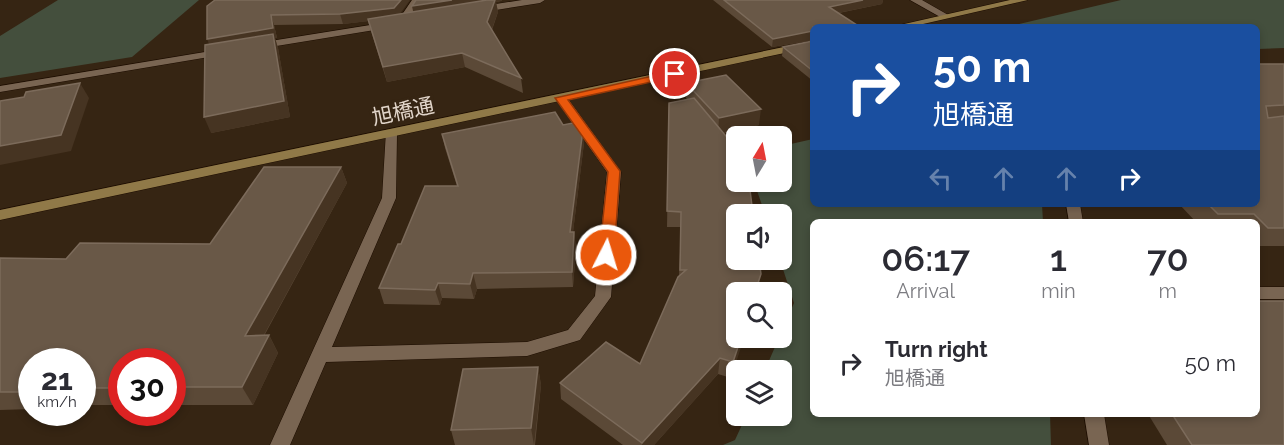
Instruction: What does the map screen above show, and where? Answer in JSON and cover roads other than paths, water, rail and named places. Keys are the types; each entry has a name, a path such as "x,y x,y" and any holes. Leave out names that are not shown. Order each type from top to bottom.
{"street":[{"path":"249,48 408,21 417,0"},
{"path":"460,13 540,0"},
{"path":"915,0 945,16"},
{"path":"909,24 1023,0"},
{"name":"旭橋通","path":"0,215 810,46"},
{"path":"0,89 237,50"},
{"path":"320,355 527,349 574,334 603,297 614,171 561,98"},
{"path":"280,445 389,198 391,134"},
{"path":"1260,293 1284,293"},
{"path":"1094,417 1099,445"}]}
